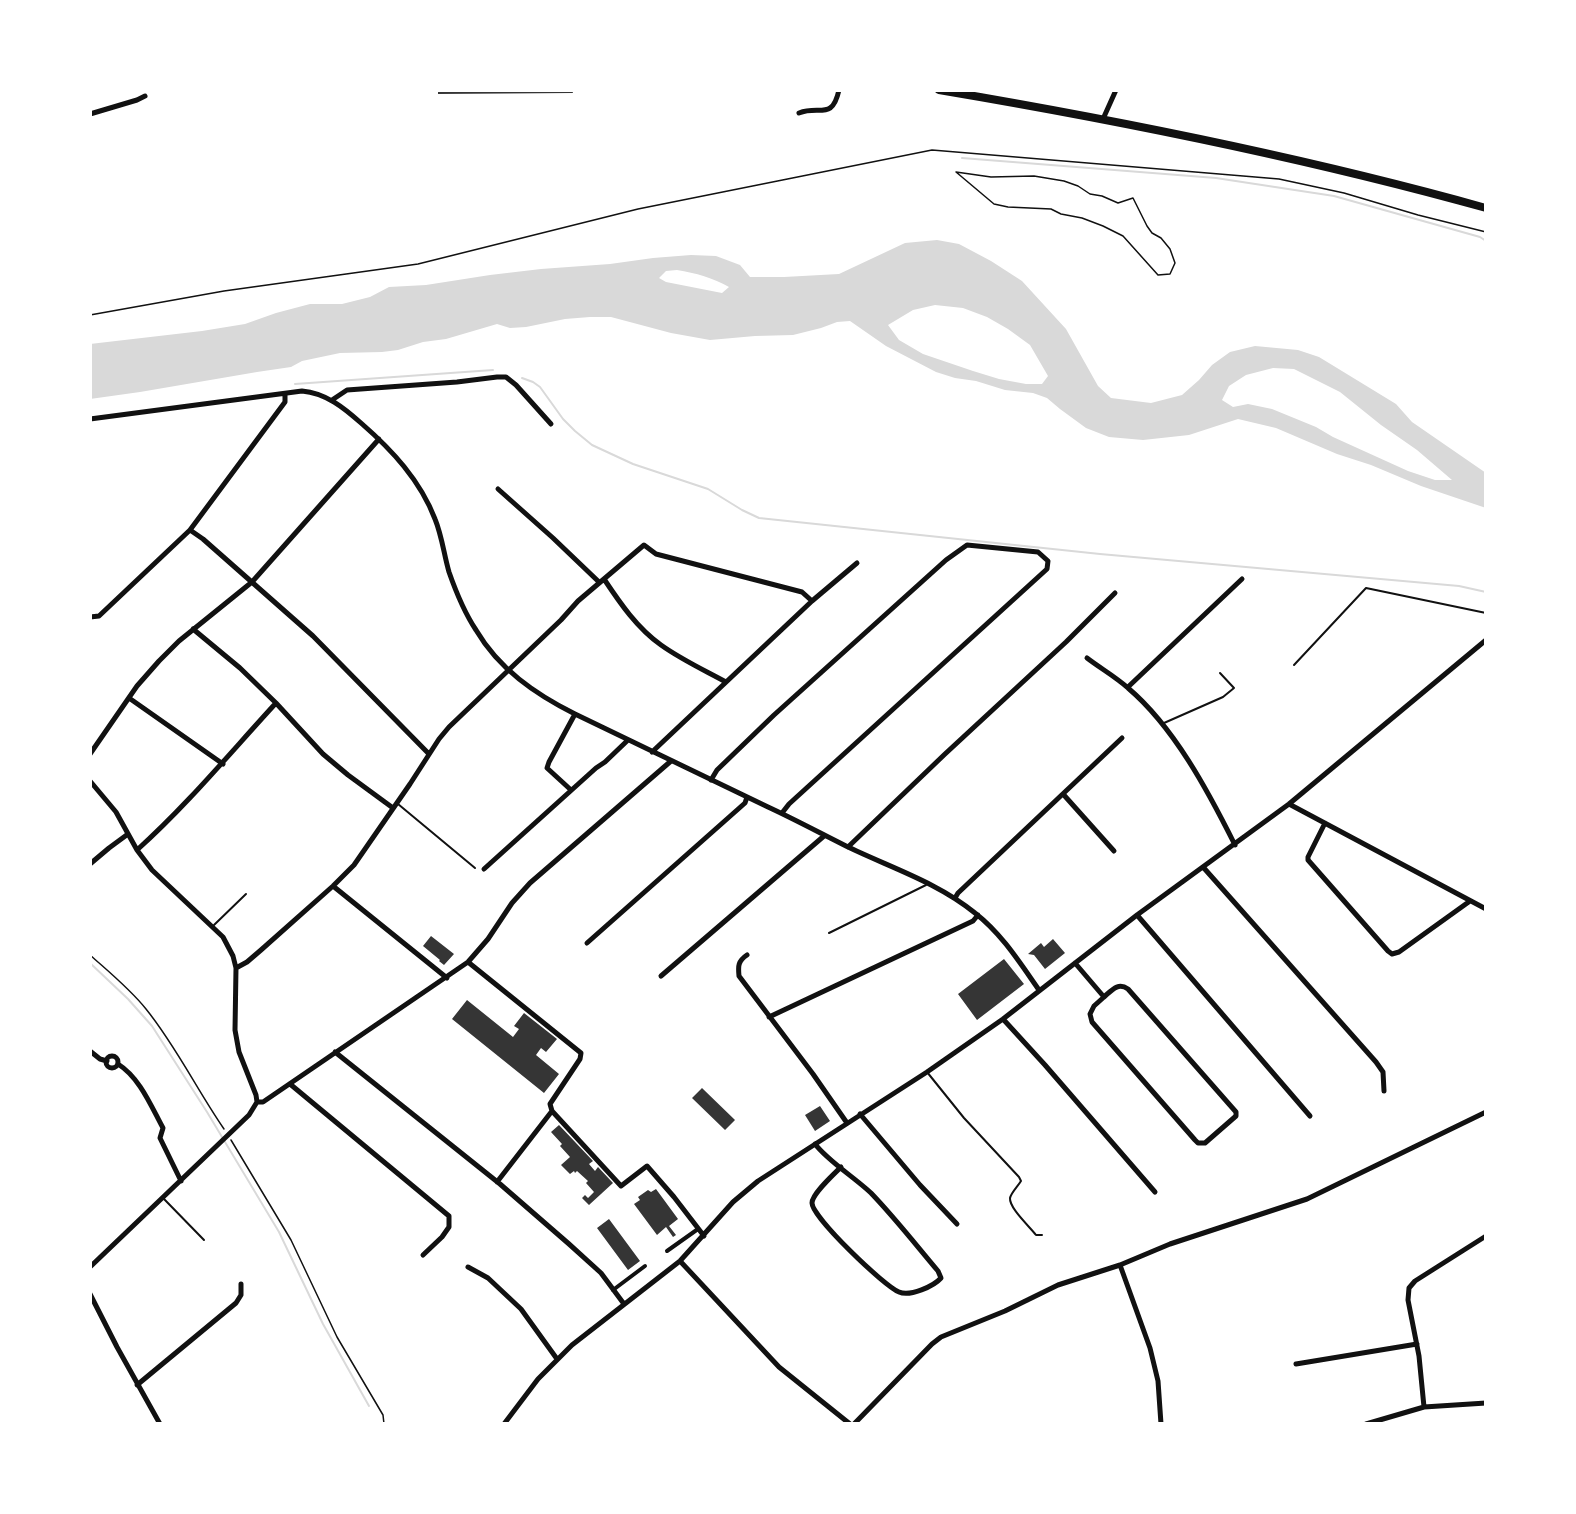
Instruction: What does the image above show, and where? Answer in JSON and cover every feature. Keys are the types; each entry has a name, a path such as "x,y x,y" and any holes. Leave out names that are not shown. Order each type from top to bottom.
{"main road":[{"path":"939,90 1103,119 1312,164 1486,208"}],"street":[{"path":"799,113 826,110 832,107 835,104 838,90"},
{"path":"1103,119 1116,90"},
{"path":"90,114 145,96"},
{"path":"332,400 346,390 506,377 516,385 550,424"},
{"path":"90,419 302,391 332,400 379,439 410,472 436,522 449,571 461,603 477,632 508,670 533,690 574,714 956,898 997,933 1039,990"},
{"path":"90,617 99,616 190,530 285,402 285,394"},
{"path":"90,754 129,698 159,661 193,629 252,582 379,439"},
{"path":"498,489 602,580 650,636 674,654 726,682"},
{"path":"190,530 313,636 429,754"},
{"path":"236,968 248,962 354,865 449,727 602,580 644,545 656,554 802,592 812,601"},
{"path":"711,780 717,770 774,715 946,560 967,545 1038,552 1048,561 1047,569 789,804 782,813"},
{"path":"652,752 812,601 857,563"},
{"path":"1128,687 1242,579"},
{"path":"848,847 1115,593"},
{"path":"193,629 240,668 323,754 348,775 395,806"},
{"path":"504,1424 538,1379 557,1359 681,1261 733,1202 758,1181 927,1072 1003,1019 1137,915 1289,804 1486,640"},
{"path":"1087,658 1128,687 1163,724 1197,777 1234,845"},
{"path":"129,698 223,764"},
{"path":"137,850 166,824 223,764 242,739 276,703"},
{"path":"571,790 547,768 574,714"},
{"path":"956,898 958,893 1122,738"},
{"path":"484,869 628,740"},
{"path":"256,1102 263,1102 468,962 488,939 512,903 530,883 671,760"},
{"path":"90,781 116,812 137,850 157,877 223,937 233,956 236,968 235,1030 239,1052 256,1095 252,1112 90,1268"},
{"path":"1063,794 1114,850"},
{"path":"586,943 745,803 747,797"},
{"path":"1289,804 1486,909"},
{"path":"1324,823 1308,860 1392,954 1470,901"},
{"path":"90,864 128,834"},
{"path":"661,976 824,836"},
{"path":"1203,867 1376,1062 1383,1072 1384,1091"},
{"path":"333,886 447,978"},
{"path":"769,1017 973,921 978,915"},
{"path":"1137,915 1310,1116"},
{"path":"747,955 739,961 739,976 847,1123"},
{"path":"468,962 581,1053 580,1059 550,1104 552,1111 621,1186 647,1166 704,1236"},
{"path":"1074,963 1104,997"},
{"path":"1117,986 1128,989 1236,1112 1236,1116 1204,1143 1198,1143 1092,1022 1090,1014 1094,1006 1104,997 1117,986"},
{"path":"1003,1019 1046,1065 1155,1192"},
{"path":"90,1051 106,1061 110,1067 118,1064 137,1083 163,1128 160,1138 181,1181"},
{"path":"335,1052 497,1182 589,1262 601,1273 624,1304"},
{"path":"290,1084 449,1216 449,1227 423,1255"},
{"path":"497,1182 552,1111"},
{"path":"681,1261 779,1367 852,1424 941,1337 1058,1286 1120,1265 1170,1244 1307,1199 1486,1112"},
{"path":"860,1114 920,1185 957,1224"},
{"path":"815,1144 819,1149 841,1167 870,1193 885,1209 938,1271 941,1278 937,1283 908,1293 900,1293 844,1246 813,1209 814,1197 841,1167"},
{"path":"667,1251 698,1229"},
{"path":"1424,1407 1408,1299 1409,1288 1415,1281 1486,1236"},
{"path":"1120,1265 1150,1348 1158,1382 1161,1424"},
{"path":"613,1290 645,1266"},
{"path":"468,1267 488,1278 521,1309 557,1359"},
{"path":"137,1385 236,1303 241,1295 241,1284"},
{"path":"90,1294 160,1424"},
{"path":"1296,1364 1416,1344"},
{"path":"1366,1424 1424,1407 1486,1403"}],"lane":[{"path":"1294,665 1366,588 1486,613"},
{"path":"1163,724 1223,697 1234,688 1220,674"},
{"path":"395,806 475,868"},
{"path":"829,933 928,884"},
{"path":"212,926 246,894"},
{"path":"927,1072 964,1118 1019,1178 1021,1181 1010,1196 1010,1200 1015,1210 1036,1234 1042,1235"},
{"path":"163,1198 204,1239"}],"path":[{"path":"90,315 224,291 418,264 638,209 932,150 1279,179 1344,193 1486,232"},
{"path":"956,172 991,177 1034,176 1071,183 1090,194 1118,203 1133,198 1147,226 1170,249 1175,263 1170,274 1158,275 1123,236 1082,218 1061,214 1051,209 994,204 956,172"},
{"path":"90,955 146,1008 228,1136 291,1240 337,1337 382,1415 384,1424"}],"shaded area":[{"path":"937,240 959,244 1022,281 1066,329 1098,386 1111,398 1151,403 1182,395 1212,365 1230,352 1255,346 1298,350 1319,357 1396,404 1412,422 1486,473 1486,508 1337,454 1276,428 1238,419 1189,435 1143,440 1109,437 1086,428 1047,398 936,372 886,346 850,321 837,322 793,335 710,340 671,333 611,317 565,319 510,328 497,324 398,350 340,353 302,361 291,367 90,399 90,344 245,324 310,304 342,304 370,297 389,287 426,285 490,275 653,258 716,256 740,265 750,277 839,274 905,243","holes":["677,270 704,276 729,287 722,293 666,282 659,278 666,271","935,305 963,308 987,317 1030,345 1048,376 1042,384 1026,384 999,379 923,354 899,340 888,325 913,310","1273,368 1294,369 1340,392 1417,450 1452,480 1435,480 1408,471 1316,427 1272,409 1248,404 1233,407 1222,400 1229,386 1246,375"]}],"building":[{"path":"438,90 572,90 573,93 438,94"},
{"path":"431,936 454,954 444,965 423,946"},
{"path":"1053,939 1065,953 1045,969 1034,955 1028,954 1041,943 1044,947"},
{"path":"1004,959 1024,984 977,1020 958,994"},
{"path":"467,1000 513,1037 519,1029 514,1026 524,1013 557,1039 546,1052 541,1048 536,1055 559,1074 544,1093 452,1019"},
{"path":"702,1088 735,1120 725,1130 692,1098"},
{"path":"820,1106 830,1121 815,1131 805,1115"},
{"path":"559,1125 593,1161 589,1164 595,1171 598,1167 613,1183 589,1205 582,1198 585,1195 588,1198 594,1192 586,1183 588,1181 577,1171 570,1174 561,1165 570,1157 551,1132"},
{"path":"656,1189 678,1219 669,1226 676,1235 673,1237 666,1227 657,1235 634,1204 640,1200 638,1197 648,1190 651,1192"},
{"path":"609,1219 640,1261 628,1270 597,1228"}],"waterway":[{"path":"962,158 1216,178 1334,196 1480,237 1486,241"},
{"path":"295,384 493,370"},
{"path":"522,378 540,387 563,419 592,445 633,464 708,489 759,518 1100,554 1459,586 1486,592"},
{"path":"90,963 128,999 152,1026 207,1112 279,1232 323,1324 369,1406"}]}
